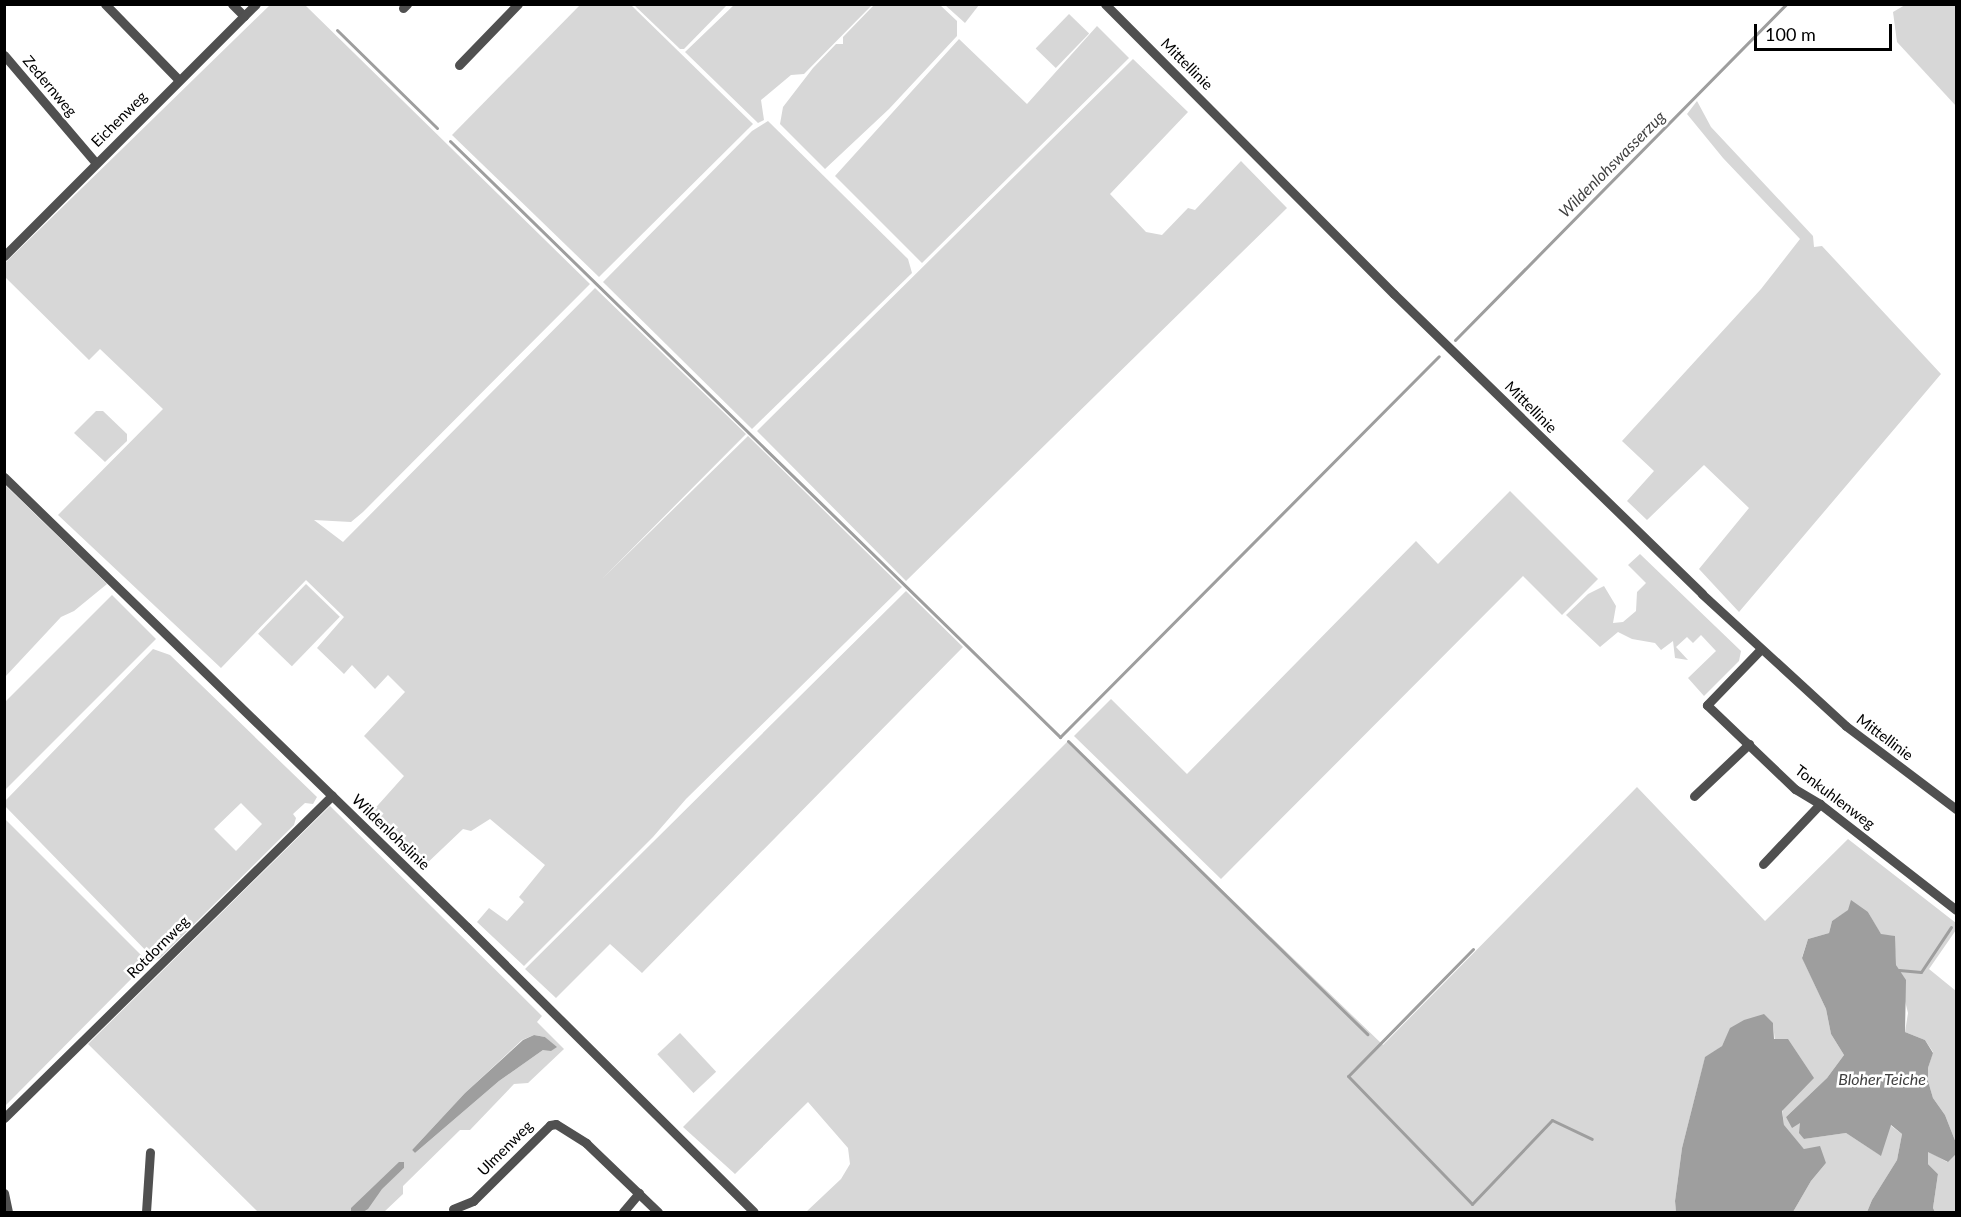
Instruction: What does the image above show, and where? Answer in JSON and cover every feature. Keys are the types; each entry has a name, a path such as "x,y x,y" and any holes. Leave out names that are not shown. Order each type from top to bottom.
{"street":[{"path":"105,4 179,80"},
{"path":"232,4 244,16"},
{"name":"Eichenweg","path":"7,248 96,163 255,4"},
{"path":"459,64 518,4"},
{"name":"Mittellinie","path":"1105,4 1557,454 1761,649 1846,726 1956,809"},
{"name":"Zedernweg","path":"4,55 96,163"},
{"name":"Wildenlohslinie","path":"4,477 754,1212"},
{"name":"Tonkuhlenweg","path":"1761,649 1707,705 1795,789 1820,804 1956,910"},
{"path":"1694,796 1749,744"},
{"name":"Rotdornweg","path":"4,1118 332,796"},
{"path":"1763,864 1820,804"},
{"name":"Ulmenweg","path":"453,1209 473,1201 550,1125 556,1124 586,1143 658,1212"},
{"path":"146,1212 150,1152"},
{"path":"4,1193 8,1212"},
{"path":"623,1212 639,1193"}],"shaded area":[{"path":"271,4 305,5 590,284 363,512 351,522 314,520 343,542 595,288 746,434 602,579 748,436 902,587 686,799 653,837 524,966 477,922 489,908 507,921 524,902 519,897 545,865 490,819 471,831 463,829 423,867 370,814 404,776 364,736 405,692 388,675 375,689 352,665 344,674 317,648 344,617 306,580 221,668 58,515 163,409 100,349 89,360 5,277 5,263"},
{"path":"875,4 940,5 957,21 957,36 889,109 825,169 780,124 783,107 813,68 836,44 843,44 843,37"},
{"path":"580,5 631,5 753,124 599,277 452,135"},
{"path":"634,5 727,5 684,49 680,49"},
{"path":"734,5 872,5 804,74 791,75 761,100 764,120 758,123 685,52"},
{"path":"945,5 979,5 965,23"},
{"path":"1905,5 1956,5 1956,106 1897,42 1893,12"},
{"path":"1069,14 1089,33 1056,68 1036,49"},
{"path":"1097,26 1129,58 922,263 835,176 959,39 1027,104"},
{"path":"1133,59 1188,112 1110,194 1146,232 1162,235 1188,208 1195,210 1241,161 1287,208 906,581 757,431"},
{"path":"1697,101 1711,127 1813,236 1814,247 1822,246 1941,374 1739,612 1699,569 1749,508 1704,465 1647,520 1627,501 1654,471 1622,441 1761,289 1800,239 1723,158 1687,114"},
{"path":"768,121 908,259 912,273 752,429 603,282 752,131"},
{"path":"96,411 103,411 127,434 127,441 105,462 74,433"},
{"path":"4,484 107,584 74,611 61,617 5,677"},
{"path":"1510,491 1598,579 1562,615 1523,576 1221,879 1074,736 1111,699 1187,774 1416,541 1438,564"},
{"path":"1640,554 1741,651 1739,661 1704,696 1688,678 1716,651 1701,635 1693,643 1687,637 1676,647 1688,660 1675,658 1673,641 1661,650 1655,643 1632,639 1618,632 1600,647 1566,615 1588,594 1604,586 1616,606 1613,623 1623,622 1636,611 1637,592 1646,583 1628,565"},
{"path":"306,584 340,617 292,666 258,634"},
{"path":"906,591 963,647 642,973 610,944 556,998 525,969"},
{"path":"112,595 156,639 5,790 5,702"},
{"path":"153,649 170,655 317,797 313,804 305,803 293,814 296,818 294,825 160,958 155,960 4,805 6,800","holes":["241,803 262,824 236,851 214,829"]},
{"path":"1068,741 1383,1045 1637,787 1765,921 1848,839 1956,923 1956,930 1929,969 1956,991 1956,1143 1945,1115 1933,1098 1928,1081 1928,1068 1933,1052 1925,1040 1905,1032 1908,1013 1896,965 1894,936 1881,935 1868,912 1849,910 1832,921 1829,933 1808,939 1802,957 1826,1009 1831,1034 1844,1055 1827,1078 1786,1117 1800,1122 1804,1139 1846,1133 1880,1155 1890,1125 1902,1134 1897,1160 1867,1212 1793,1212 1811,1181 1826,1163 1804,1149 1784,1126 1773,1023 1731,1028 1722,1046 1705,1058 1682,1148 1675,1201 1676,1212 806,1212 841,1179 850,1164 848,1148 808,1102 735,1174 683,1127"},
{"path":"330,806 542,1016 537,1022 564,1049 528,1083 514,1084 470,1130 460,1130 403,1186 403,1194 384,1212 363,1212 382,1188 404,1168 404,1162 352,1208 351,1212 258,1212 88,1044","holes":["534,1035 545,1037 556,1047 543,1050 499,1081 415,1153 412,1150 465,1093 522,1040"]},
{"path":"4,818 148,962 5,1106 4,1106"},
{"path":"680,1033 716,1072 693,1093 657,1054"},
{"path":"1928,1151 1947,1162 1956,1154 1956,1212 1935,1212 1933,1208 1938,1174 1928,1164"}],"water":[{"name":"Bloher Teiche","path":"1851,900 1868,912 1881,934 1895,936 1896,965 1906,980 1905,1032 1925,1040 1933,1053 1928,1068 1928,1081 1933,1098 1945,1115 1956,1143 1956,1154 1948,1162 1928,1152 1928,1164 1938,1174 1933,1208 1935,1212 1867,1212 1897,1160 1902,1134 1891,1125 1881,1156 1846,1133 1804,1139 1799,1133 1800,1123 1792,1128 1786,1117 1827,1078 1844,1055 1831,1034 1826,1009 1802,958 1808,939 1829,933 1832,921 1848,910"},
{"name":"Bloher Teiche","path":"1764,1014 1773,1023 1774,1039 1788,1039 1814,1078 1782,1111 1784,1125 1804,1149 1820,1146 1826,1163 1811,1181 1793,1212 1676,1212 1675,1201 1682,1148 1705,1057 1722,1046 1730,1028 1744,1020"},
{"path":"534,1035 545,1037 557,1047 551,1051 543,1050 499,1081 415,1153 412,1150 465,1093 523,1040"},
{"path":"399,1162 404,1162 404,1168 382,1189 368,1209 363,1212 351,1212 351,1208"}],"waterway":[{"name":"Wildenlohswasserzug","path":"1455,340 1786,4"},
{"path":"337,30 437,128"},
{"path":"450,141 1060,737 1439,356"},
{"path":"1068,741 1367,1034"},
{"path":"1899,970 1921,972 1951,927"},
{"path":"1473,949 1348,1076 1472,1204 1552,1120 1592,1139"}]}
